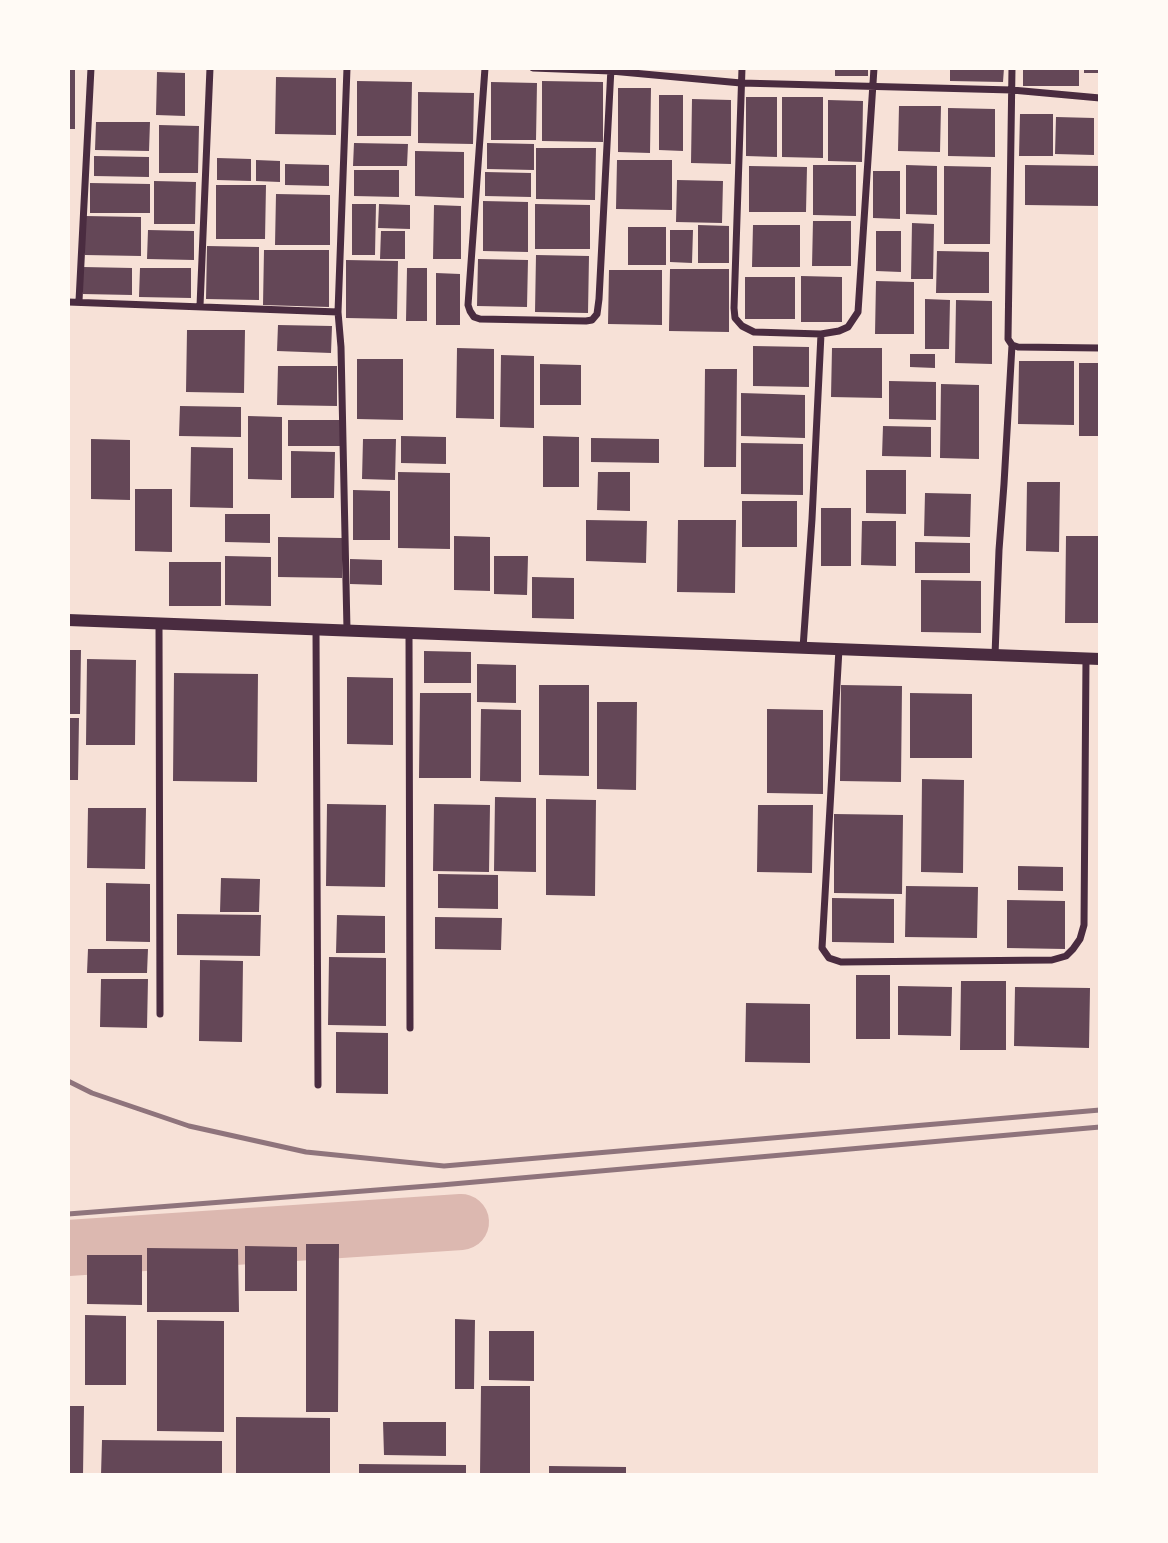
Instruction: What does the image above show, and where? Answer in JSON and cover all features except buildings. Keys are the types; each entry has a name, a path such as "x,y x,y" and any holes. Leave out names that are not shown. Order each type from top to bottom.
{"street":[{"path":"79,301 91,68"},
{"path":"200,306 210,68"},
{"path":"347,68 338,312 347,630"},
{"path":"485,68 468,305 470,311 474,317 480,319 586,321 592,320 597,314 599,299 611,70"},
{"path":"533,68 611,70 741,83 1012,90 1100,98"},
{"path":"742,68 734,308 736,318 742,326 754,332 821,334 848,327 858,312 874,68"},
{"path":"995,655 1012,345 1008,332 1012,68"},
{"path":"68,302 338,312"},
{"path":"803,648 821,334"},
{"path":"1012,345 1100,348"},
{"path":"68,620 1100,659"},
{"path":"159,623 160,1014"},
{"path":"316,629 318,1085"},
{"path":"409,633 410,1028"},
{"path":"839,649 822,948 829,958 841,962 1052,960 1066,956 1073,949 1080,939 1084,925 1086,658"}],"waterway":[{"path":"68,1248 461,1222"}],"railway":[{"path":"68,1081 92,1093 189,1126 306,1152 444,1166 1100,1110"},
{"path":"68,1214 441,1185 1100,1127"}]}
